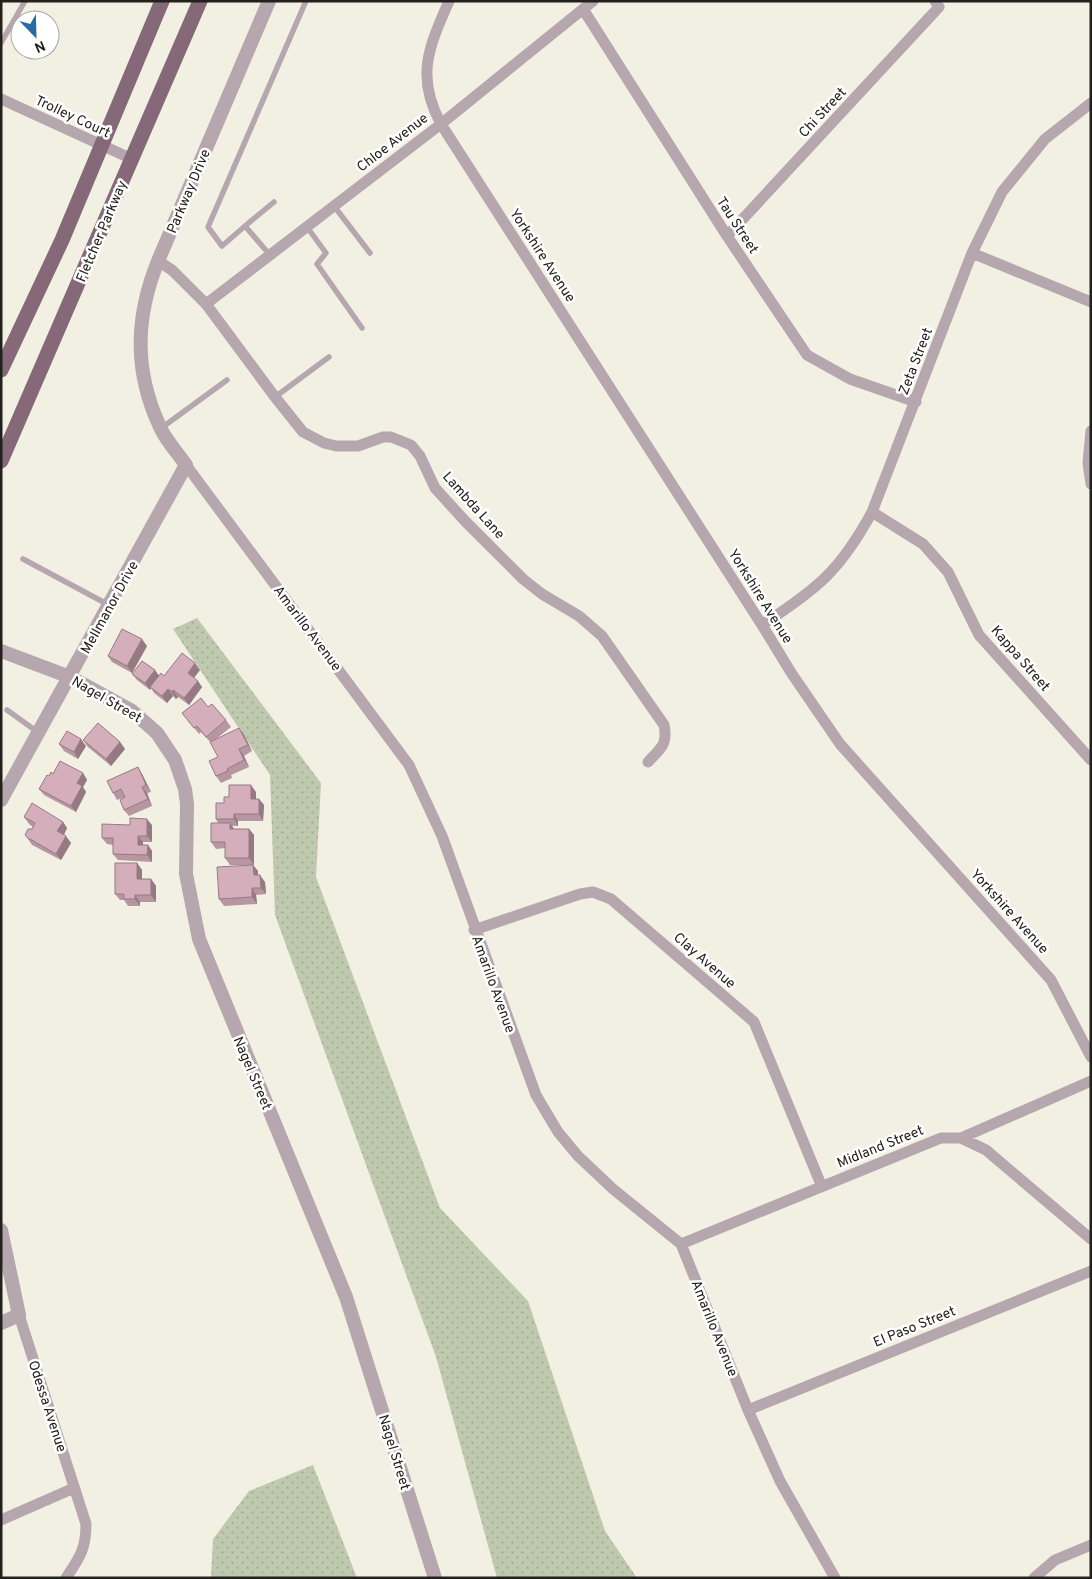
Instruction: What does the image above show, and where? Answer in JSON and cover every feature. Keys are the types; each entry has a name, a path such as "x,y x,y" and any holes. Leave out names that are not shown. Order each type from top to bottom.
{"main road":[{"path":"1,370 62,240 162,1"},
{"name":"Fletcher Parkway","path":"1,461 200,1"}],"street":[{"name":"Parkway Drive","path":"146,387 139,355 141,318 149,282 269,1"},
{"name":"Yorkshire Avenue","path":"449,1 430,46 426,68 432,108 441,124 792,674 840,744 1051,980 1091,1057"},
{"name":"Chloe Avenue","path":"206,304 441,124 593,1"},
{"name":"Chi Street","path":"727,236 937,4"},
{"name":"Tau Street","path":"583,9 727,236 807,355 850,379 916,402"},
{"name":"Trolley Court","path":"1,99 132,159"},
{"name":"Zeta Street","path":"762,625 807,596 834,571 855,544 872,512 972,253 1002,192 1044,139 1091,103"},
{"path":"972,253 1091,302"},
{"name":"Lambda Lane","path":"158,261 172,270 206,304 274,397 303,432 324,443 353,446 391,437 411,445 420,456 435,488 465,521 523,579 542,594 580,616 602,636 664,725 666,737 664,745 648,762"},
{"name":"Amarillo Avenue","path":"146,387 160,429 409,765 442,836 527,1074 546,1114 574,1151 591,1169 681,1244 748,1410 789,1498 835,1578"},
{"path":"1091,431 1088,449 1091,484"},
{"name":"Mellmanor Drive","path":"1,800 186,465"},
{"name":"Kappa Street","path":"872,512 924,544 948,572 979,635 1091,760"},
{"name":"Nagel Street","path":"1,650 70,677 132,711 145,721 167,746 180,774 187,804 186,874 199,939 346,1297 435,1578"},
{"name":"Clay Avenue","path":"474,930 580,894 593,892 611,898 754,1022 822,1187"},
{"name":"Midland Street","path":"681,1244 941,1138 961,1138 1091,1081"},
{"path":"961,1138 986,1150 1091,1240"},
{"name":"Odessa Avenue","path":"1,1230 19,1315 86,1524 86,1544 81,1556 66,1578"},
{"name":"El Paso Street","path":"748,1410 1091,1271"},
{"path":"1,1323 19,1315"},
{"path":"1,1520 74,1488"},
{"path":"1034,1578 1056,1560 1091,1545"}],"lane":[{"path":"1,43 24,1"},
{"path":"274,202 222,246 208,227 306,1"},
{"path":"334,206 370,253"},
{"path":"245,226 270,255"},
{"path":"307,227 326,253 317,264 362,328"},
{"path":"274,397 329,357"},
{"path":"160,429 227,380"},
{"path":"23,559 109,605"},
{"path":"7,710 39,733"}],"green space":[{"path":"197,618 321,783 316,877 440,1208 528,1301 605,1531 637,1578 497,1578 436,1357 275,915 270,775 173,629"},
{"path":"313,1465 357,1578 211,1578 213,1539 249,1491"}],"building":[{"path":"122,629 142,639 127,666 108,656"},
{"path":"182,653 195,663 188,673 198,681 184,698 173,690 172,692 168,689 162,696 150,687 161,673 164,676"},
{"path":"142,661 155,670 145,683 132,674"},
{"path":"201,698 208,707 212,704 226,720 206,737 197,726 194,728 182,713"},
{"path":"98,723 120,742 106,759 83,740"},
{"path":"239,728 248,745 239,749 244,760 227,769 228,771 216,776 209,761 218,757 210,742"},
{"path":"67,731 81,739 74,752 59,744"},
{"path":"60,761 83,773 77,783 82,786 71,806 39,789 47,775 49,776 51,772 53,774"},
{"path":"138,767 146,785 142,787 148,799 124,810 120,800 125,797 121,789 113,793 107,781"},
{"path":"229,785 251,785 251,799 259,799 259,814 234,814 234,819 216,819 216,803 224,803 224,797 229,797"},
{"path":"32,803 63,822 57,831 66,836 56,854 25,835 28,829 32,829 35,823 24,817"},
{"path":"130,818 147,819 147,836 138,836 138,845 148,845 147,855 113,854 113,838 102,838 102,824 130,825"},
{"path":"211,823 230,823 230,829 249,829 249,858 225,858 225,842 211,842"},
{"path":"115,863 137,863 137,879 151,879 151,895 135,895 135,899 124,899 124,894 115,894"},
{"path":"253,865 254,875 260,875 261,888 252,888 252,897 219,899 217,867"}]}
